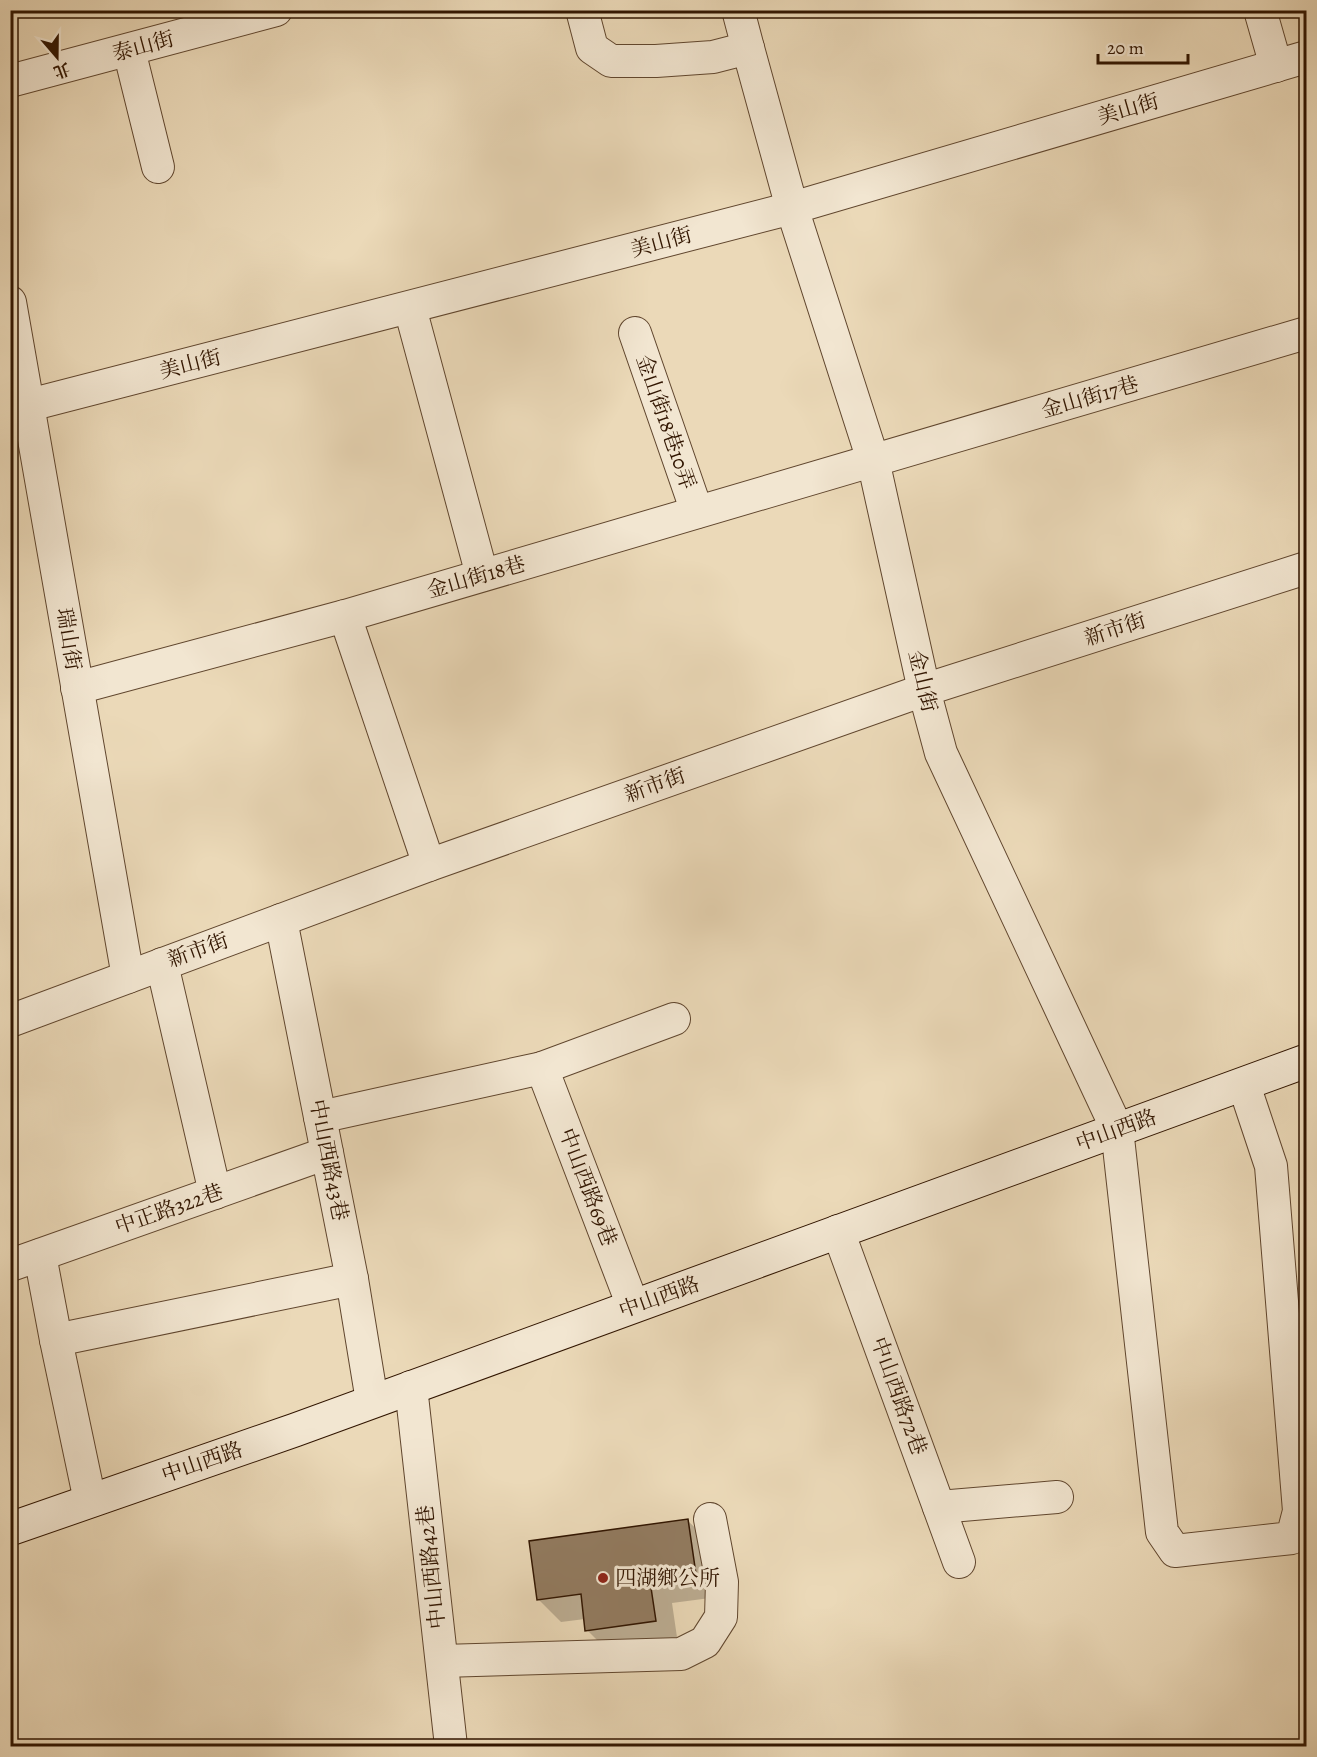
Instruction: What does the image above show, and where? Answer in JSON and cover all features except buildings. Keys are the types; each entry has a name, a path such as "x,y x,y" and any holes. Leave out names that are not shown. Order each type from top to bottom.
{"main road":[{"name":"中山西路","path":"10,1529 411,1387 1306,1061"}],"street":[{"name":"泰山街","path":"10,81 129,50 191,21 276,10"},
{"path":"582,10 592,48 611,61 713,57 748,48"},
{"name":"金山街","path":"738,10 792,208 873,460 924,690 941,753 1117,1130 1162,1532 1175,1551 1292,1538 1299,1510 1271,1166 1244,1085"},
{"path":"1260,10 1276,66"},
{"path":"129,50 158,167"},
{"name":"美山街","path":"20,407 792,208 1306,57"},
{"name":"瑞山街","path":"10,302 20,407 77,688 128,976"},
{"path":"410,308 482,575"},
{"name":"金山街18巷10弄","path":"635,333 697,512"},
{"name":"金山街17巷","path":"873,460 1306,333"},
{"name":"金山街18巷","path":"77,688 345,616 873,460"},
{"name":"新市街","path":"10,1021 429,865 924,690 1306,568"},
{"path":"345,616 429,865"},
{"name":"中山西路43巷","path":"281,920 352,1279 372,1401"},
{"path":"162,964 215,1193"},
{"path":"320,1117 542,1068 674,1019"},
{"name":"中山西路69巷","path":"542,1068 633,1306"},
{"name":"中正路322巷","path":"18,1262 327,1154"},
{"name":"中山西路72巷","path":"838,1231 959,1562"},
{"path":"18,1262 56,1340 90,1501"},
{"path":"56,1340 352,1279"},
{"name":"中山西路42巷","path":"411,1387 451,1746"},
{"path":"939,1507 1057,1497"},
{"path":"442,1661 681,1654 705,1642 721,1617 722,1582 710,1519"}],"place":[{"name":"四湖鄉公所","path":"603,1578"}]}
